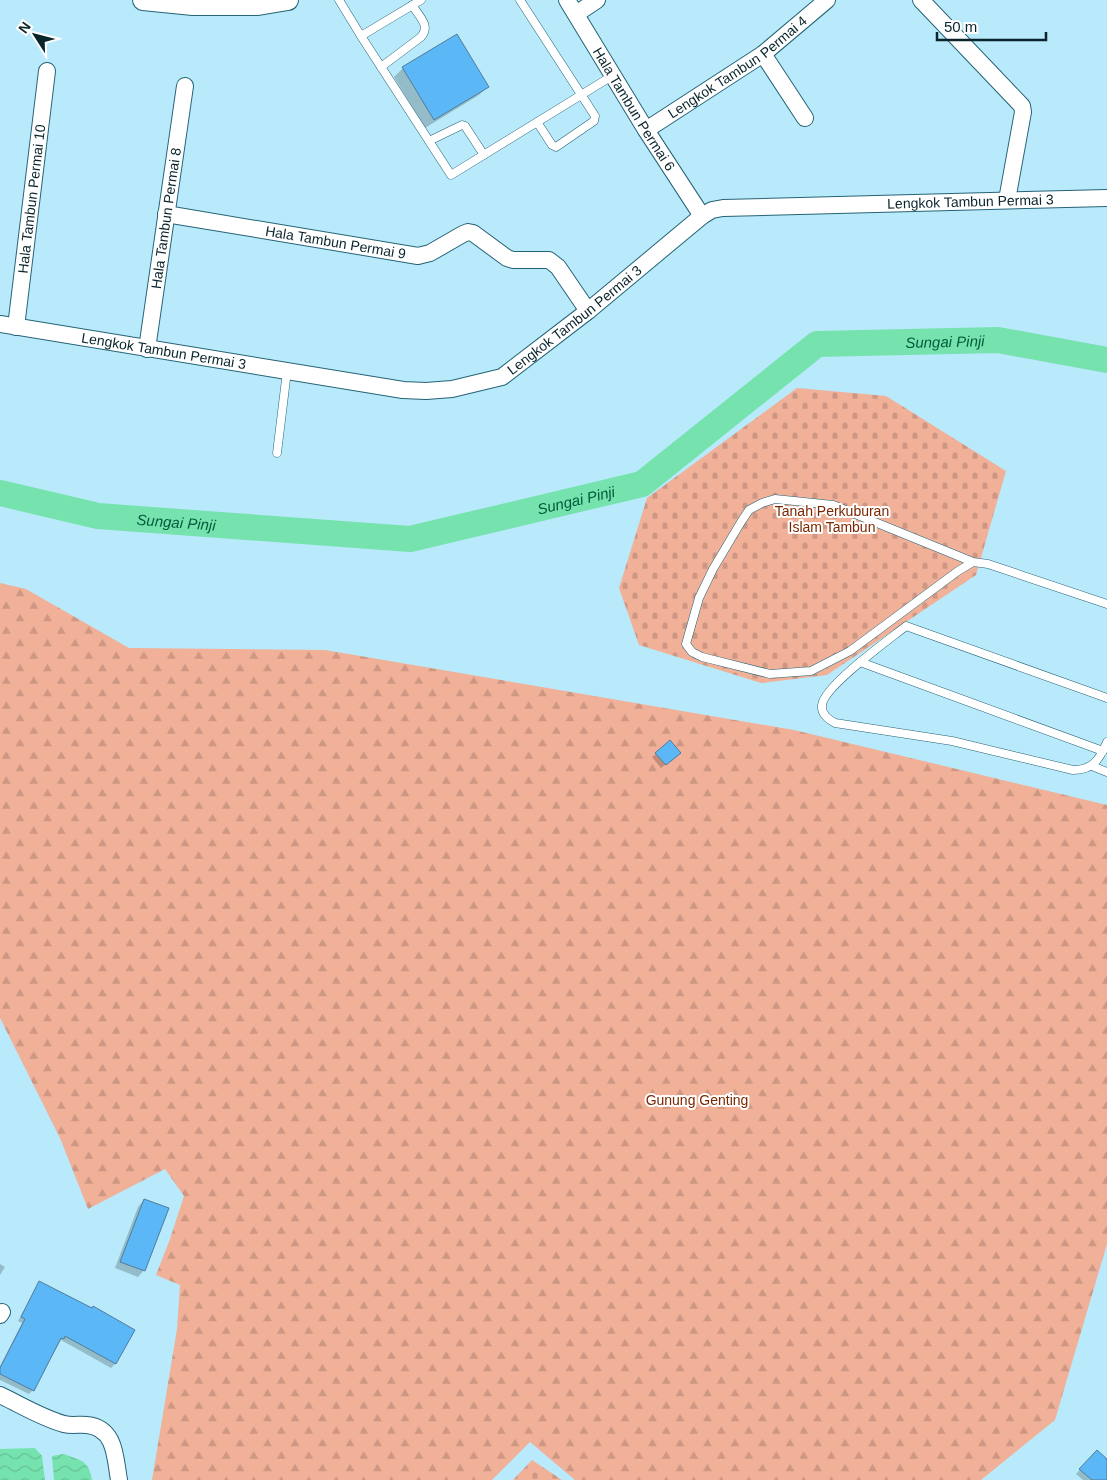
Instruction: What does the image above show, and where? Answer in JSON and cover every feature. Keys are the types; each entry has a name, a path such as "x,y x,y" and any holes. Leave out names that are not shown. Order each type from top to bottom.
{"street":[{"path":"143,0 194,5 288,0"},
{"name":"Hala Tambun Permai 6","path":"567,0 612,76 702,216"},
{"path":"576,14 598,0"},
{"name":"Lengkok Tambun Permai 4","path":"646,130 763,54 827,0"},
{"path":"921,0 1022,106 1023,112 1007,200"},
{"path":"763,54 805,118"},
{"name":"Hala Tambun Permai 10","path":"8,325 47,71"},
{"name":"Hala Tambun Permai 8","path":"147,349 185,86"},
{"name":"Lengkok Tambun Permai 3","path":"8,325 403,390 418,391 452,388 502,377 588,311 702,216 712,210 723,208 1107,198"},
{"name":"Hala Tambun Permai 9","path":"166,214 418,256 430,253 463,234 473,233 507,258 513,260 549,260 558,267 588,311"},
{"path":"0,1395 56,1422 66,1425 85,1424 95,1426 104,1431 114,1446 118,1480"}],"lane":[{"path":"339,0 451,175 612,76"},
{"path":"361,36 421,0"},
{"path":"520,0 595,116 595,119 556,147 552,145 537,122"},
{"path":"380,66 422,37 426,32 426,27 412,5"},
{"path":"429,141 462,125 465,126 484,155"},
{"path":"277,453 287,371"},
{"path":"973,562 944,580 850,651 811,672 770,674 702,657 692,652 686,644 699,598 713,569 741,522 749,510 775,499 832,505 973,562 988,564 1107,604"},
{"path":"1107,698 906,626 860,662 826,695 822,705 828,719 835,723 952,741 1073,770 1084,770 1092,766 1107,742"},
{"path":"860,662 1103,751"},
{"path":"1092,766 1107,772"}],"green space":[{"name":"Tanah Perkuburan Islam Tambun","path":"797,388 886,396 1006,471 976,575 827,675 761,683 639,645 619,588 647,498"},
{"name":"Gunung Genting","path":"0,583 26,589 129,648 325,650 794,730 1107,805 1107,1244 1055,1420 981,1480 575,1480 530,1442 492,1480 152,1480 177,1329 180,1285 156,1275 184,1196 165,1169 88,1209 60,1138 0,1018"},
{"path":"532,1460 562,1480 513,1480"}],"water":[{"path":"35,1448 42,1456 45,1480 0,1480 0,1449"},
{"path":"63,1454 83,1462 89,1468 92,1480 54,1480 52,1456"}],"building":[{"path":"457,34 489,87 434,120 402,67"},
{"path":"670,740 681,753 666,765 655,753"},
{"path":"144,1199 169,1208 145,1271 120,1262"},
{"path":"39,1281 92,1308 93,1306 135,1330 116,1364 65,1336 64,1339 61,1338 34,1391 0,1374 0,1368 25,1319 21,1317"},
{"path":"1097,1450 1107,1459 1107,1480 1092,1480 1079,1469"}],"waterway":[{"name":"Sungai Pinji","path":"0,493 98,516 410,539 642,484 817,344 998,340 1107,360"}]}
